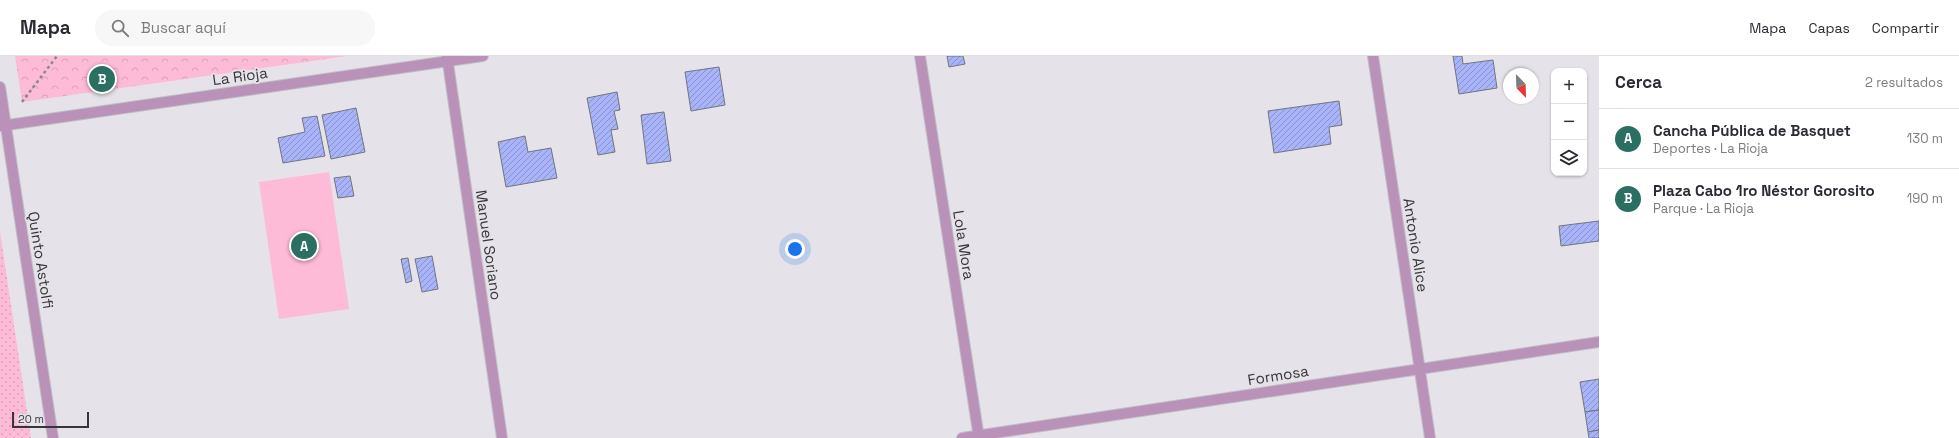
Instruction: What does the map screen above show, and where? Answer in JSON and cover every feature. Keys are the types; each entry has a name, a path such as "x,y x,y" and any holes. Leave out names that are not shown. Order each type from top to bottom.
{"street":[{"name":"La Rioja","path":"3,125 447,59 483,56"},
{"name":"Lola Mora","path":"920,56 979,437"},
{"name":"Antonio Alice","path":"1373,56 1430,438"},
{"name":"Manuel Soriano","path":"447,59 502,438"},
{"name":"Quinto Astolfi","path":"0,87 3,125 53,438"},
{"name":"Formosa","path":"962,438 979,437 1599,342"}],"path":[{"path":"22,102 57,56"}],"green space":[{"path":"15,56 347,56 22,102"},
{"path":"329,172 349,309 279,319 259,182"},
{"path":"0,232 31,438 0,438"}],"building":[{"path":"947,56 963,56 965,64 949,67"},
{"path":"1453,56 1462,56 1463,64 1493,60 1497,88 1459,94"},
{"path":"719,67 725,105 691,111 685,72"},
{"path":"617,92 620,110 614,111 618,129 611,130 615,152 598,155 587,98"},
{"path":"1339,101 1342,125 1329,127 1331,144 1274,153 1268,111"},
{"path":"356,108 365,152 331,159 322,115"},
{"path":"664,112 671,161 647,164 641,115"},
{"path":"317,116 325,156 283,163 278,138 305,132 302,118"},
{"path":"525,136 528,152 551,148 557,178 506,187 498,142"},
{"path":"350,176 354,196 338,198 334,178"},
{"path":"1599,221 1599,241 1561,246 1559,226"},
{"path":"432,256 438,289 422,292 415,259"},
{"path":"408,258 412,281 406,283 401,259"},
{"path":"1599,379 1599,410 1585,412 1580,382"},
{"path":"1599,410 1599,430 1588,432 1585,412"},
{"path":"1599,430 1599,438 1589,438 1588,432"}],"place":[{"name":"Plaza Cabo 1ro Néstor Gorosito","path":"102,79"},
{"name":"Cancha Pública de Basquet","path":"304,246"}]}
